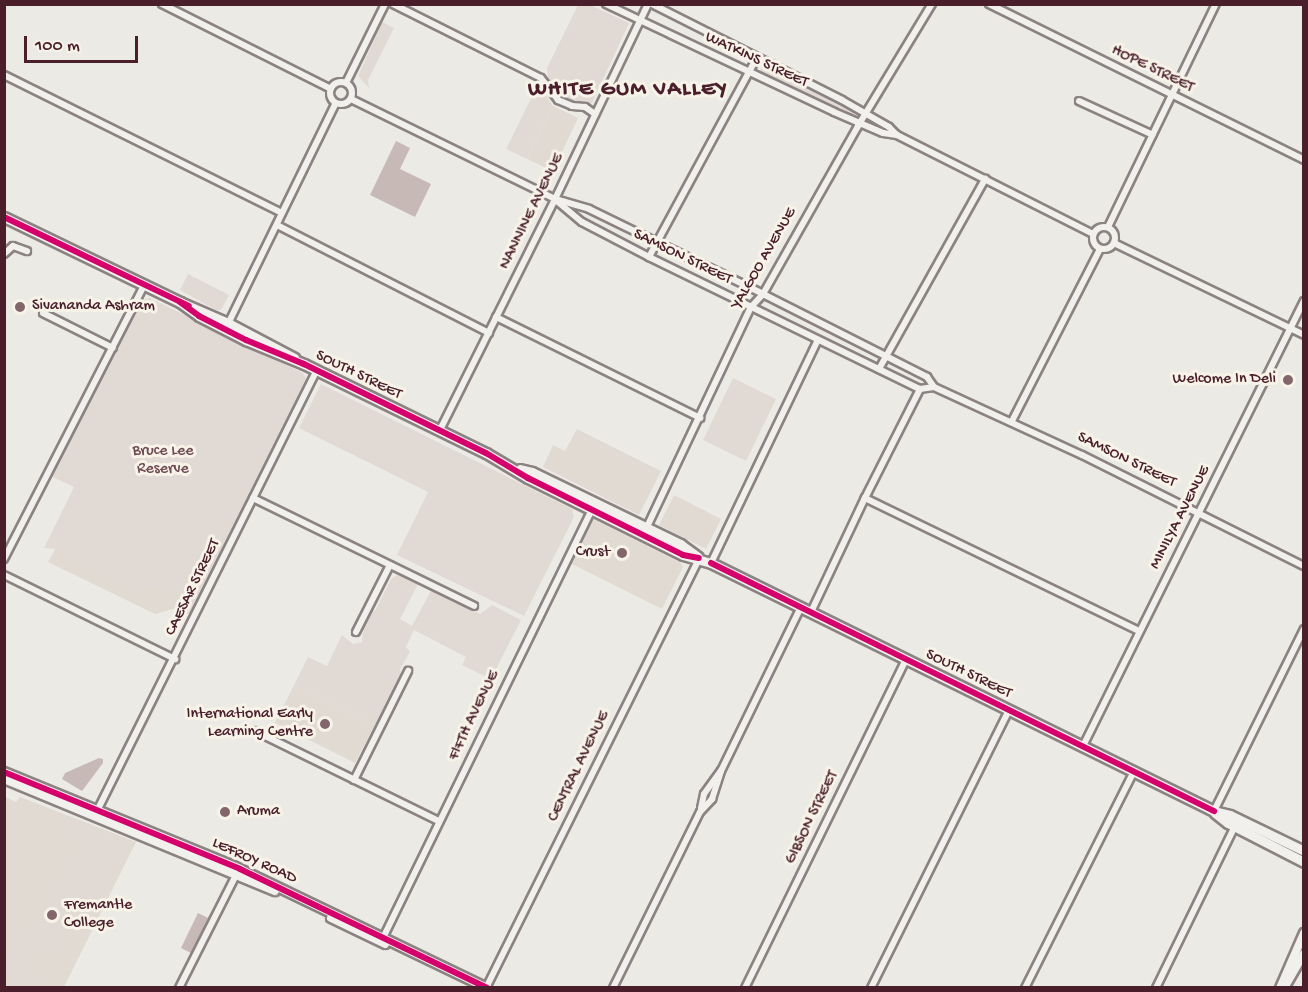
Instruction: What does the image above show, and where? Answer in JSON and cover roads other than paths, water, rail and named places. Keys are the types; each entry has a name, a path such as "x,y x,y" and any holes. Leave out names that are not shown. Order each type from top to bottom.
{"main road":[{"name":"SOUTH STREET","path":"5,217 227,326 280,348 304,364 515,468 528,478 645,531 683,555 711,563 1134,771 1214,811 1304,862"},
{"name":"SOUTH STREET","path":"1236,823 1304,851"},
{"path":"1282,987 1304,933"},
{"path":"1282,987 1304,954"}],"street":[{"path":"162,4 331,89"},
{"path":"346,83 385,4"},
{"path":"393,4 541,78 558,100 572,106 585,107 595,114"},
{"name":"WATKINS STREET","path":"606,4 749,74 859,123 897,135"},
{"name":"NANNINE AVENUE","path":"440,430 650,4"},
{"name":"WATKINS STREET","path":"650,4 866,114 897,135 1093,234"},
{"name":"HOPE STREET","path":"989,4 1304,160"},
{"path":"1108,227 1216,4"},
{"name":"YALGOO AVENUE","path":"645,531 752,307 763,294 859,123 933,5"},
{"path":"649,257 757,57"},
{"path":"4,75 282,213"},
{"path":"337,82 346,83 352,90 351,99 344,104 336,103 331,97 331,89 337,82"},
{"name":"SAMSON STREET","path":"351,99 555,199 589,209 763,294 927,377 934,387 1012,421 1304,566"},
{"path":"1078,101 1153,135"},
{"path":"227,326 336,103"},
{"path":"879,369 985,179"},
{"name":"SAMSON STREET","path":"555,199 582,222 920,390"},
{"path":"277,225 489,333"},
{"path":"1108,227 1114,232 1114,243 1110,248 1100,249 1094,244 1093,234 1098,228 1108,227"},
{"path":"1114,243 1304,335"},
{"path":"4,254 13,246 27,251"},
{"path":"1012,421 1100,249"},
{"path":"4,560 144,285"},
{"name":"MINILYA AVENUE","path":"1083,746 1304,301"},
{"path":"43,313 113,348"},
{"path":"496,317 700,418"},
{"path":"711,563 818,340"},
{"name":"CAESAR STREET","path":"96,813 175,659 317,370"},
{"path":"811,612 920,390 934,387"},
{"path":"253,498 474,606"},
{"path":"865,498 1139,631"},
{"name":"FIFTH AVENUE","path":"382,940 593,506"},
{"name":"CENTRAL AVENUE","path":"486,987 699,558"},
{"path":"356,632 390,565"},
{"path":"4,575 175,659"},
{"path":"613,987 700,812 712,799 721,771 801,608"},
{"path":"1214,811 1304,629"},
{"name":"GIBSON STREET","path":"744,987 906,659"},
{"path":"354,780 408,671"},
{"path":"871,987 1009,710"},
{"path":"255,731 439,821"},
{"path":"1025,987 1134,771"},
{"name":"LEFROY ROAD","path":"4,772 96,813 238,871 476,987"},
{"name":"LEFROY ROAD","path":"4,779 96,813"},
{"path":"1156,987 1236,823"},
{"path":"178,987 238,871"},
{"name":"LEFROY ROAD","path":"382,940 486,987"}],"place":[{"name":"Sivananda Ashram","path":"20,307"},
{"name":"Welcome In Deli","path":"1288,380"},
{"name":"Crust","path":"622,553"},
{"name":"International Early Learning Centre","path":"325,724"},
{"name":"Aruma","path":"225,812"},
{"name":"Fremantle College","path":"52,915"}],"district":[{"name":"WHITE GUM VALLEY","path":"628,91"}],"park label":[{"name":"Bruce Lee Reserve","path":"163,461"}]}
